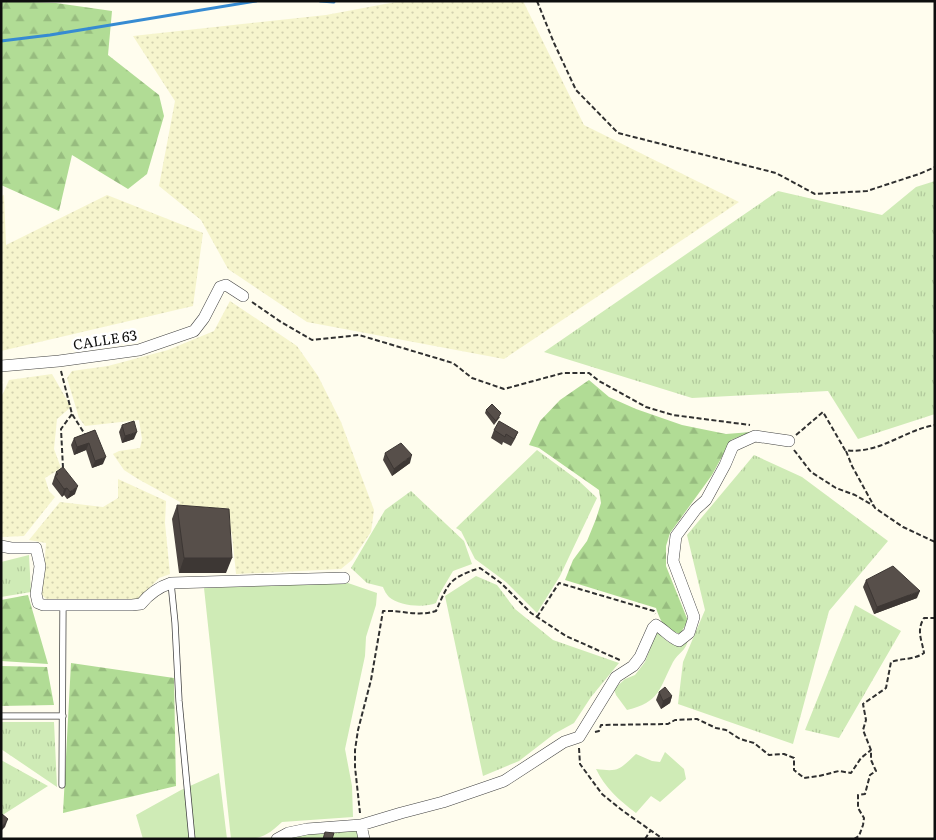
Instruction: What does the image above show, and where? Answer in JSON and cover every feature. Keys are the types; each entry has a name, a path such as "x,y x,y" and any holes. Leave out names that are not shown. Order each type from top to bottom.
{"street":[{"name":"CALLE 63","path":"1,366 59,361 139,350 194,330 204,318 220,287 226,285 243,296"},
{"path":"277,839 288,833 307,829 361,825 443,802 504,782 564,742 579,737 616,677 633,666 640,657 652,628 658,626 670,638 679,641 689,633 694,617 673,561 676,536 696,509 706,500 725,466 733,446 755,436 789,441"},
{"path":"1,546 36,548 40,566 36,594 38,603 132,605 141,604 148,596 164,585 171,583 344,578"},
{"path":"361,825 364,839"}],"lane":[{"path":"171,583 180,720 192,839"},
{"path":"62,785 63,604"},
{"path":"1,716 63,716"}],"path":[{"path":"537,1 576,90 618,132 776,173 815,194 867,191 935,167"},
{"path":"243,296 312,340 359,335 453,362 472,378 504,389 563,373 589,373 646,407 673,415 756,426"},
{"path":"59,361 72,414 87,436"},
{"path":"876,508 823,412 789,441 811,472 836,488 856,494 876,508 903,526 935,542"},
{"path":"63,468 61,429 72,414"},
{"path":"845,450 855,451 890,443 910,432 935,424"},
{"path":"361,825 355,750 358,730 371,680 383,610 398,610 422,615 436,611 442,595 452,580 459,575 480,568 501,583 537,617 580,643 633,666"},
{"path":"537,617 559,583 654,611 658,626"},
{"path":"854,839 859,836 864,825 864,818 858,808 858,795 865,794 870,776 876,771 871,760 871,750 863,730 866,720 864,704 886,688 891,662 899,659 917,658 924,653 919,633 920,624 924,618 935,618"},
{"path":"663,839 602,794 580,764 579,737 599,731 601,725 668,724 675,720 697,719 716,728 726,730 740,739 754,743 769,755 784,754 794,758 794,770 804,778 839,770 851,773 860,758 871,750"},
{"path":"644,839 651,830"}],"green space":[{"path":"1,1 56,3 112,11 108,55 159,95 164,116 147,174 128,189 72,155 59,211 1,185"},
{"path":"401,1 523,1 584,125 739,202 504,359 307,322 228,269 201,220 159,186 175,101 133,36 326,15"},
{"path":"935,181 935,414 858,439 828,391 692,398 544,352 778,191 882,215 916,187"},
{"path":"4,195 6,245 107,195 203,233 193,306 1,351 1,196"},
{"path":"230,301 297,346 318,376 341,422 374,510 371,532 352,560 341,569 236,574 232,535 227,513 178,513 180,502 124,470 113,454 119,451 140,448 142,439 139,420 85,426 79,418 67,378 72,371 108,366 168,350 214,331"},
{"path":"52,374 71,407 57,419 54,449 61,468 45,478 49,491 55,497 24,536 2,537 1,398 9,380"},
{"path":"589,380 609,397 636,409 682,425 726,434 751,432 731,440 712,475 670,533 666,546 666,566 688,621 680,634 664,625 656,608 565,580 573,560 587,541 596,519 601,503 599,490 539,448 529,445 540,421 560,400"},
{"path":"537,450 579,481 597,498 560,576 537,613 506,582 475,559 461,531 456,528"},
{"path":"754,455 802,477 888,541 829,611 793,744 678,704 683,662 705,610 687,535"},
{"path":"118,479 166,501 165,523 170,574 159,578 138,600 46,599 42,595 46,543 29,540 60,502 103,507 118,498"},
{"path":"411,491 464,541 472,564 453,571 436,603 431,605 412,605 393,600 388,596 383,587 367,583 351,568 385,510"},
{"path":"29,555 31,592 1,597 1,562"},
{"path":"476,576 497,585 515,609 553,640 619,663 591,697 574,723 554,734 519,761 483,776 445,596"},
{"path":"348,583 377,593 376,605 366,637 365,656 345,749 352,786 353,817 282,822 270,832 259,837 231,839 204,588"},
{"path":"28,595 48,664 1,661 1,600"},
{"path":"855,605 901,631 839,738 805,730"},
{"path":"657,631 671,644 683,645 688,640 687,644 673,662 657,693 646,703 627,710 614,689 625,679 635,675 645,662"},
{"path":"71,663 174,678 176,786 63,813"},
{"path":"1,666 47,667 54,705 1,706"},
{"path":"1,722 54,722 57,787 1,749"},
{"path":"665,752 684,769 686,779 660,802 651,796 636,813 613,793 596,769 618,769 636,754 652,761 660,762"},
{"path":"1,760 48,786 1,816"},
{"path":"219,773 227,839 143,839 136,815 181,790"},
{"path":"361,825 364,839 277,839"}],"building":[{"path":"492,404 501,413 496,421 486,410"},
{"path":"134,421 137,432 125,436 122,425"},
{"path":"499,421 518,432 514,439 506,434 505,437 494,430"},
{"path":"95,430 106,457 95,461 89,443 77,447 74,438"},
{"path":"401,443 412,455 394,469 385,453"},
{"path":"63,467 78,486 70,492 67,488 64,489 55,476 58,474 56,472"},
{"path":"177,505 229,509 232,558 184,558"},
{"path":"893,566 920,591 877,607 866,580"},
{"path":"665,687 672,696 663,701 659,692"},
{"path":"1,815 8,819 1,827"},
{"path":"325,832 334,833 332,839 323,839"}],"waterway":[{"path":"1,41 50,35 256,1"},
{"path":"320,1 334,2"}]}
